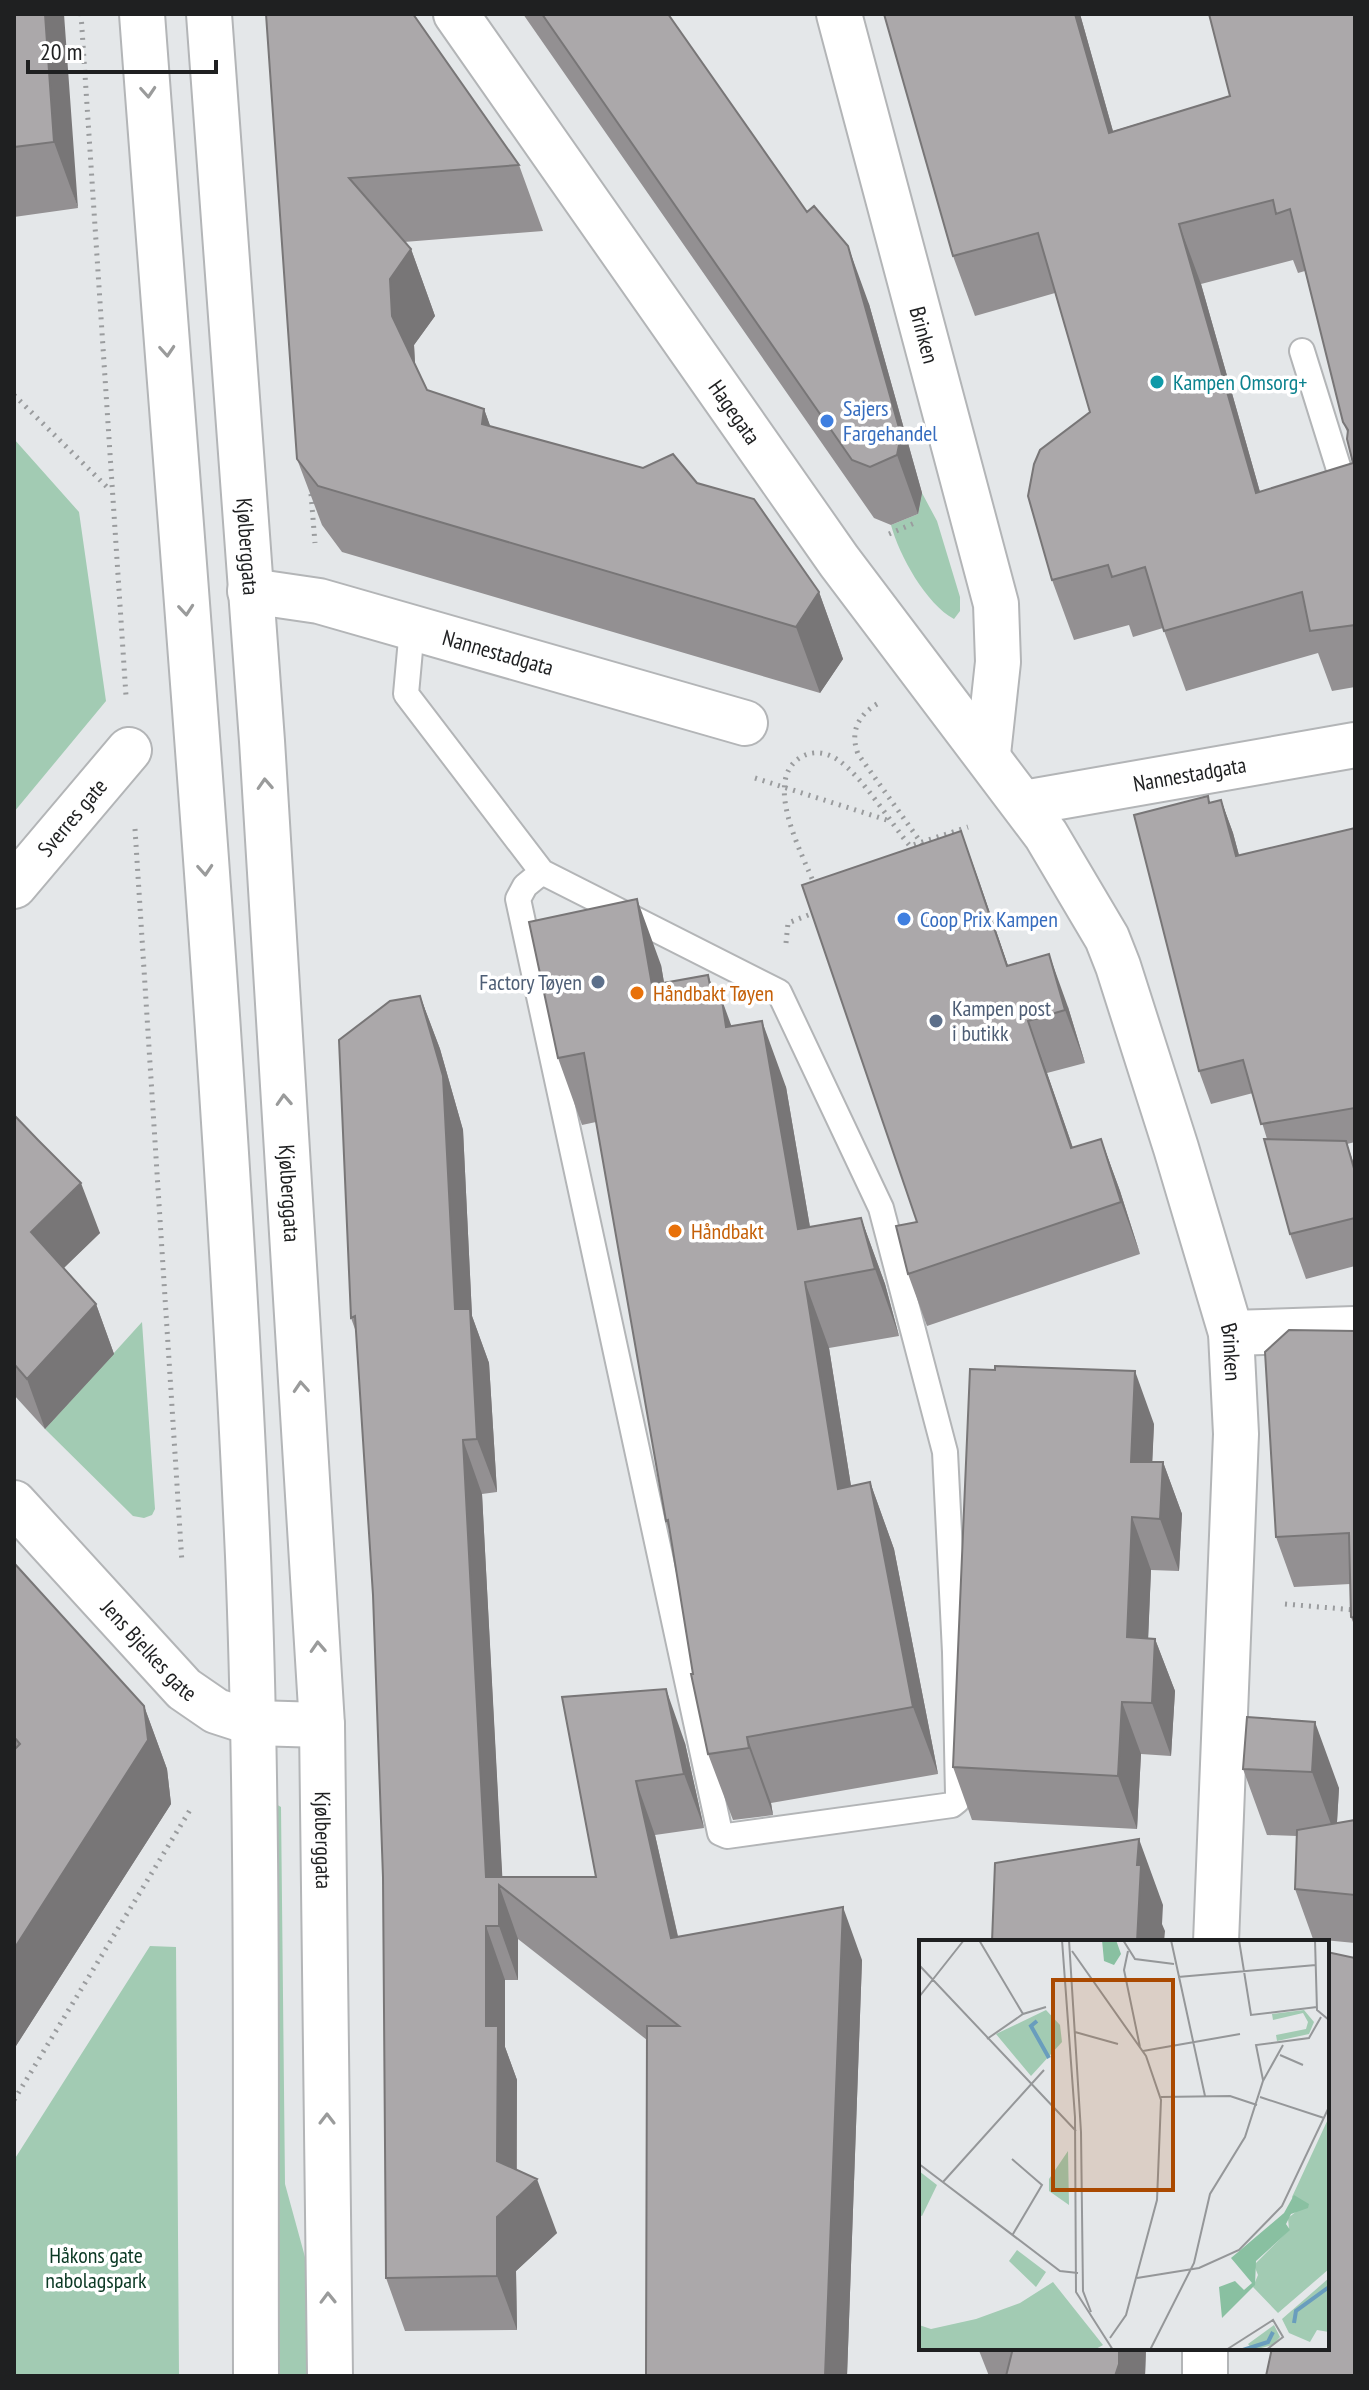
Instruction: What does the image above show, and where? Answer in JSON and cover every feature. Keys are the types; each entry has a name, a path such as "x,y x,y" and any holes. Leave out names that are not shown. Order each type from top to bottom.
{"main road":[{"path":"142,14 197,745 237,1335 253,1723 256,2376"},
{"name":"Kjølberggata","path":"209,14 263,757 322,1725 330,2376"},
{"name":"Hagegata","path":"456,14 839,561 1024,803"},
{"name":"Brinken","path":"839,14 996,604 998,662 988,754"},
{"name":"Nannestadgata","path":"250,591 319,601 745,723"},
{"name":"Nannestadgata","path":"1024,803 1355,745"},
{"name":"Sverres gate","path":"14,886 129,750"},
{"name":"Brinken","path":"1024,803 1065,863 1107,938 1118,966 1231,1333 1236,1434 1216,1940"},
{"path":"1231,1333 1355,1329"},
{"name":"Jens Bjelkes gate","path":"14,1503 184,1689 216,1711 253,1723 322,1725"},
{"path":"1205,2350 1205,2376"}],"lane":[{"path":"1302,351 1342,479 1355,493"},
{"path":"412,628 406,694 542,872 779,992 881,1208 945,1452 958,1794 957,1801 952,1805 727,1836 720,1833 518,899 525,886 542,872"}],"path":[{"path":"14,395 111,492"},
{"path":"311,487 316,550"},
{"path":"893,532 927,518"},
{"path":"882,701 860,718 853,741 858,754 922,844"},
{"path":"819,896 787,814 784,787 786,774 794,763 813,752 834,757 851,771 910,846 968,827"},
{"path":"784,787 890,821"},
{"path":"779,992 788,923 823,909"},
{"path":"1272,1603 1355,1610"},
{"path":"14,2100 190,1810"}],"green space":[{"path":"14,439 79,512 106,701 14,812"},
{"path":"922,493 937,521 960,597 960,611 954,619 933,602 915,578 891,525 918,514"},
{"path":"142,1322 155,1509 152,1515 144,1518 133,1516 45,1429"},
{"path":"274,1803 281,1807 285,2184 305,2257 309,2376 278,2376"},
{"name":"Håkons gate nabolagspark","path":"150,1946 176,1947 179,2376 14,2376 14,2160"}],"building":[{"path":"14,14 45,14 54,142 14,147"},
{"path":"266,14 413,14 519,165 349,178 411,249 390,279 392,316 427,390 484,409 482,424 643,468 673,454 697,483 754,499 819,592 796,627 318,486 297,459"},
{"path":"542,14 668,14 807,212 814,206 848,246 901,435 897,455 870,467 852,460"},
{"name":"Kampen Omsorg+","path":"884,14 1075,14 1109,133 1230,96 1209,14 1355,14 1355,625 1310,631 1302,592 1164,631 1145,567 1112,577 1108,565 1052,580 1028,496 1034,464 1040,450 1090,412 1038,233 953,256","holes":["1273,200 1276,214 1290,209 1343,422 1348,430 1353,463 1256,493 1179,224"]},
{"path":"1208,796 1209,803 1221,800 1236,856 1355,828 1355,1108 1261,1124 1243,1060 1199,1071 1134,815"},
{"path":"961,831 1007,966 1049,954 1065,1010 1028,1021 1071,1148 1101,1139 1121,1202 908,1274 896,1226 917,1222 802,885"},
{"path":"637,899 652,985 708,975 713,1002 722,1000 726,1027 762,1021 798,1229 861,1218 875,1269 805,1282 838,1489 870,1482 913,1707 747,1737 749,1748 708,1754 691,1674 668,1520 584,1053 558,1058 529,922"},
{"path":"420,996 443,1076 455,1309 470,1309 477,1439 463,1440 486,1877 596,1877 562,1697 666,1689 684,1774 636,1781 671,1938 843,1907 825,2376 646,2376 647,2026 679,2026 499,1885 499,1926 486,1926 486,2026 498,2026 497,2161 537,2179 497,2217 497,2276 386,2278 383,1877 373,1595 355,1316 351,1318 339,1040 390,1001"},
{"path":"14,1115 81,1183 31,1232 96,1304 27,1379 14,1364"},
{"path":"1264,1139 1346,1141 1355,1172 1355,1218 1290,1234"},
{"path":"1289,1330 1355,1331 1355,1618 1351,1617 1349,1533 1276,1537 1265,1352"},
{"path":"995,1366 1135,1371 1131,1462 1163,1462 1160,1519 1132,1517 1127,1637 1155,1639 1152,1703 1122,1702 1118,1776 953,1767 970,1369 995,1370"},
{"path":"14,1563 144,1706 148,1740 14,1949 14,1750 20,1744 14,1737"},
{"path":"1247,1717 1315,1722 1312,1772 1243,1769"},
{"path":"1355,1820 1355,1895 1295,1889 1297,1830"},
{"path":"1139,1839 1137,1865 1141,1865 1137,1940 992,1940 995,1863"},
{"path":"1329,1952 1355,1958 1355,2376 1266,2376 1272,2350 1329,2350"},
{"path":"1012,2350 1119,2350 1115,2376 1006,2376"}],"place":[{"name":"Kampen Omsorg+","path":"1157,382"},
{"name":"Sajers Fargehandel","path":"827,421"},
{"name":"Coop Prix Kampen","path":"904,919"},
{"name":"Factory Tøyen","path":"598,982"},
{"name":"Håndbakt Tøyen","path":"637,993"},
{"name":"Kampen post i butikk","path":"936,1021"},
{"name":"Håndbakt","path":"675,1231"}]}
